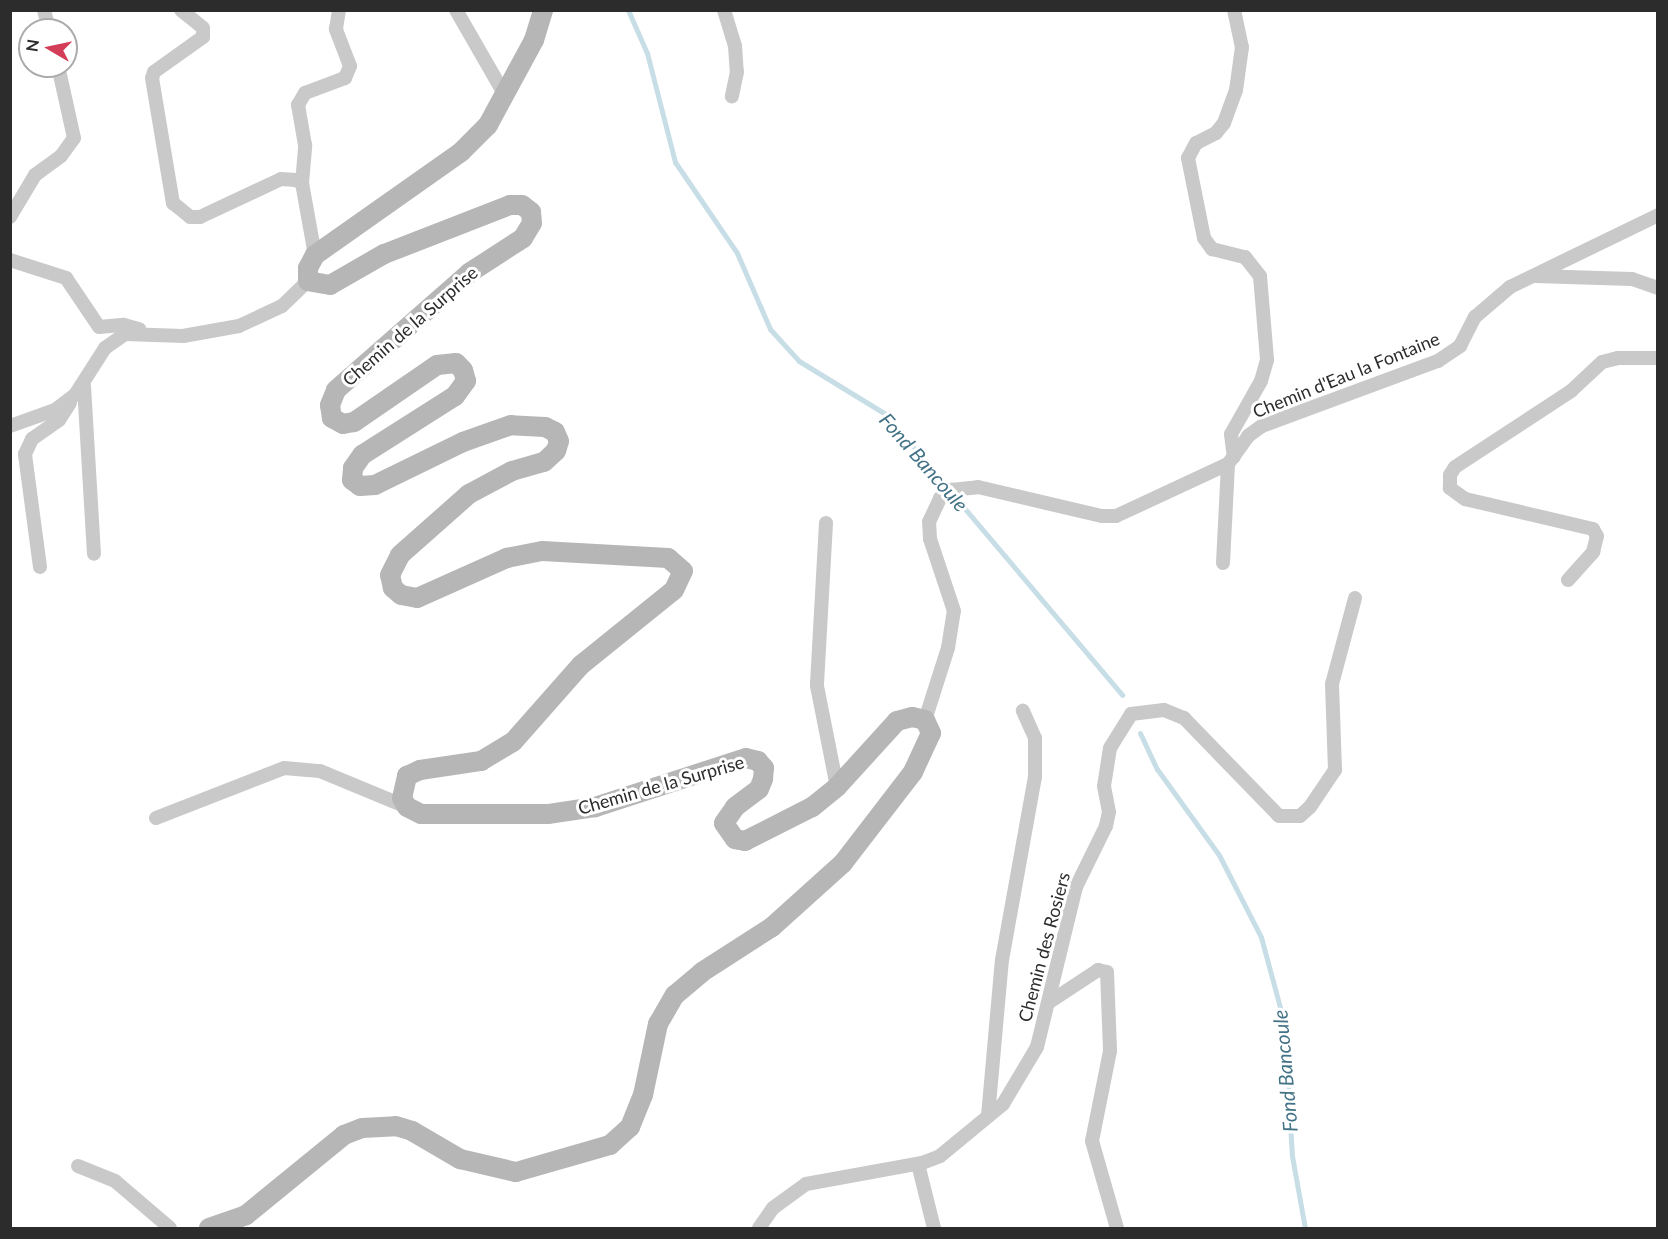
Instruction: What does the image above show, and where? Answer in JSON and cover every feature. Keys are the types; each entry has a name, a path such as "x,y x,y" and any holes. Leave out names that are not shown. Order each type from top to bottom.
{"main road":[{"path":"308,281 308,268 315,255 461,152 488,125 506,97 534,40 543,10"},
{"name":"Chemin de la Surprise","path":"308,281 330,285 384,254 510,205 522,205 531,212 532,223 523,238 468,273 428,306 336,390 330,405 332,418 343,424 354,422 437,365 456,363 464,370 466,381 455,396 362,455 353,468 352,480 360,486 375,485 463,442 511,425 545,427 555,432 559,441 556,451 544,462 512,471 469,494 400,555 390,575 393,588 417,598 507,558 542,551 668,558 683,571 674,591 581,665 513,742 481,761 420,770 407,776 401,790 408,807 421,814 548,814 595,807 746,758 758,761 764,768 763,779 759,789 735,807 724,823 735,839 745,841 812,807 837,787 897,721 912,717 926,720"},
{"path":"209,1228 246,1215 345,1135 362,1128 396,1126 412,1131 460,1159 516,1172 610,1145 630,1127 643,1095 658,1024 675,995 702,972 772,927 843,863 925,751 931,733 926,720"}],"street":[{"path":"182,10 203,28 203,37 154,72 152,78 173,203 190,217 200,217 281,179 302,183"},
{"path":"315,255 302,183 305,145 298,105 305,93 345,78 350,66 336,29 339,10"},
{"path":"456,10 506,97"},
{"path":"724,10 735,46 737,72 732,96"},
{"path":"1223,563 1231,434 1261,381 1267,360 1260,276 1245,257 1212,249 1204,238 1188,158 1196,143 1216,134 1224,123 1236,90 1242,47 1234,10"},
{"path":"10,217 35,175 61,156 74,138 61,78"},
{"path":"10,186 18,202"},
{"name":"Chemin d'Eau la Fontaine","path":"926,720 954,618 930,539 932,510 940,498 963,486 1116,516 1231,460 1248,435 1262,426 1438,361 1460,346 1488,303 1531,276 1658,215"},
{"path":"10,260 66,278 99,327 124,325 153,334"},
{"path":"1531,276 1632,279 1658,288"},
{"path":"40,567 25,454 32,439 59,420 111,343 125,334 183,336 239,326 282,306 308,281"},
{"path":"1568,580 1597,545 1593,529 1465,499 1450,488 1450,475 1455,467 1572,391 1602,362 1618,358 1658,358"},
{"path":"10,426 55,410 80,390"},
{"path":"80,390 94,554"},
{"path":"826,523 817,686 837,787"},
{"name":"Chemin des Rosiers","path":"759,1228 773,1208 806,1184 918,1164 940,1156 1003,1104 1023,1074 1037,1047 1076,887 1106,826 1109,812 1104,786 1110,748 1119,727 1131,714 1146,709 1164,710 1184,718 1268,808 1285,817 1300,816 1335,770 1330,722 1332,684 1355,598"},
{"path":"988,1116 1002,960 1035,777 1035,738 1023,711"},
{"path":"156,818 285,768 320,771 408,807"},
{"path":"1048,1003 1098,970 1107,972 1110,1051 1092,1141 1117,1228"},
{"path":"918,1164 934,1228"},
{"path":"78,1166 115,1181 170,1228"}],"waterway":[{"name":"Fond Bancoule","path":"628,10 647,53 675,162 737,253 770,329 799,361 884,413 1122,695"},
{"name":"Fond Bancoule","path":"1140,733 1157,769 1219,855 1261,937 1284,1022 1292,1156 1305,1228"}]}
